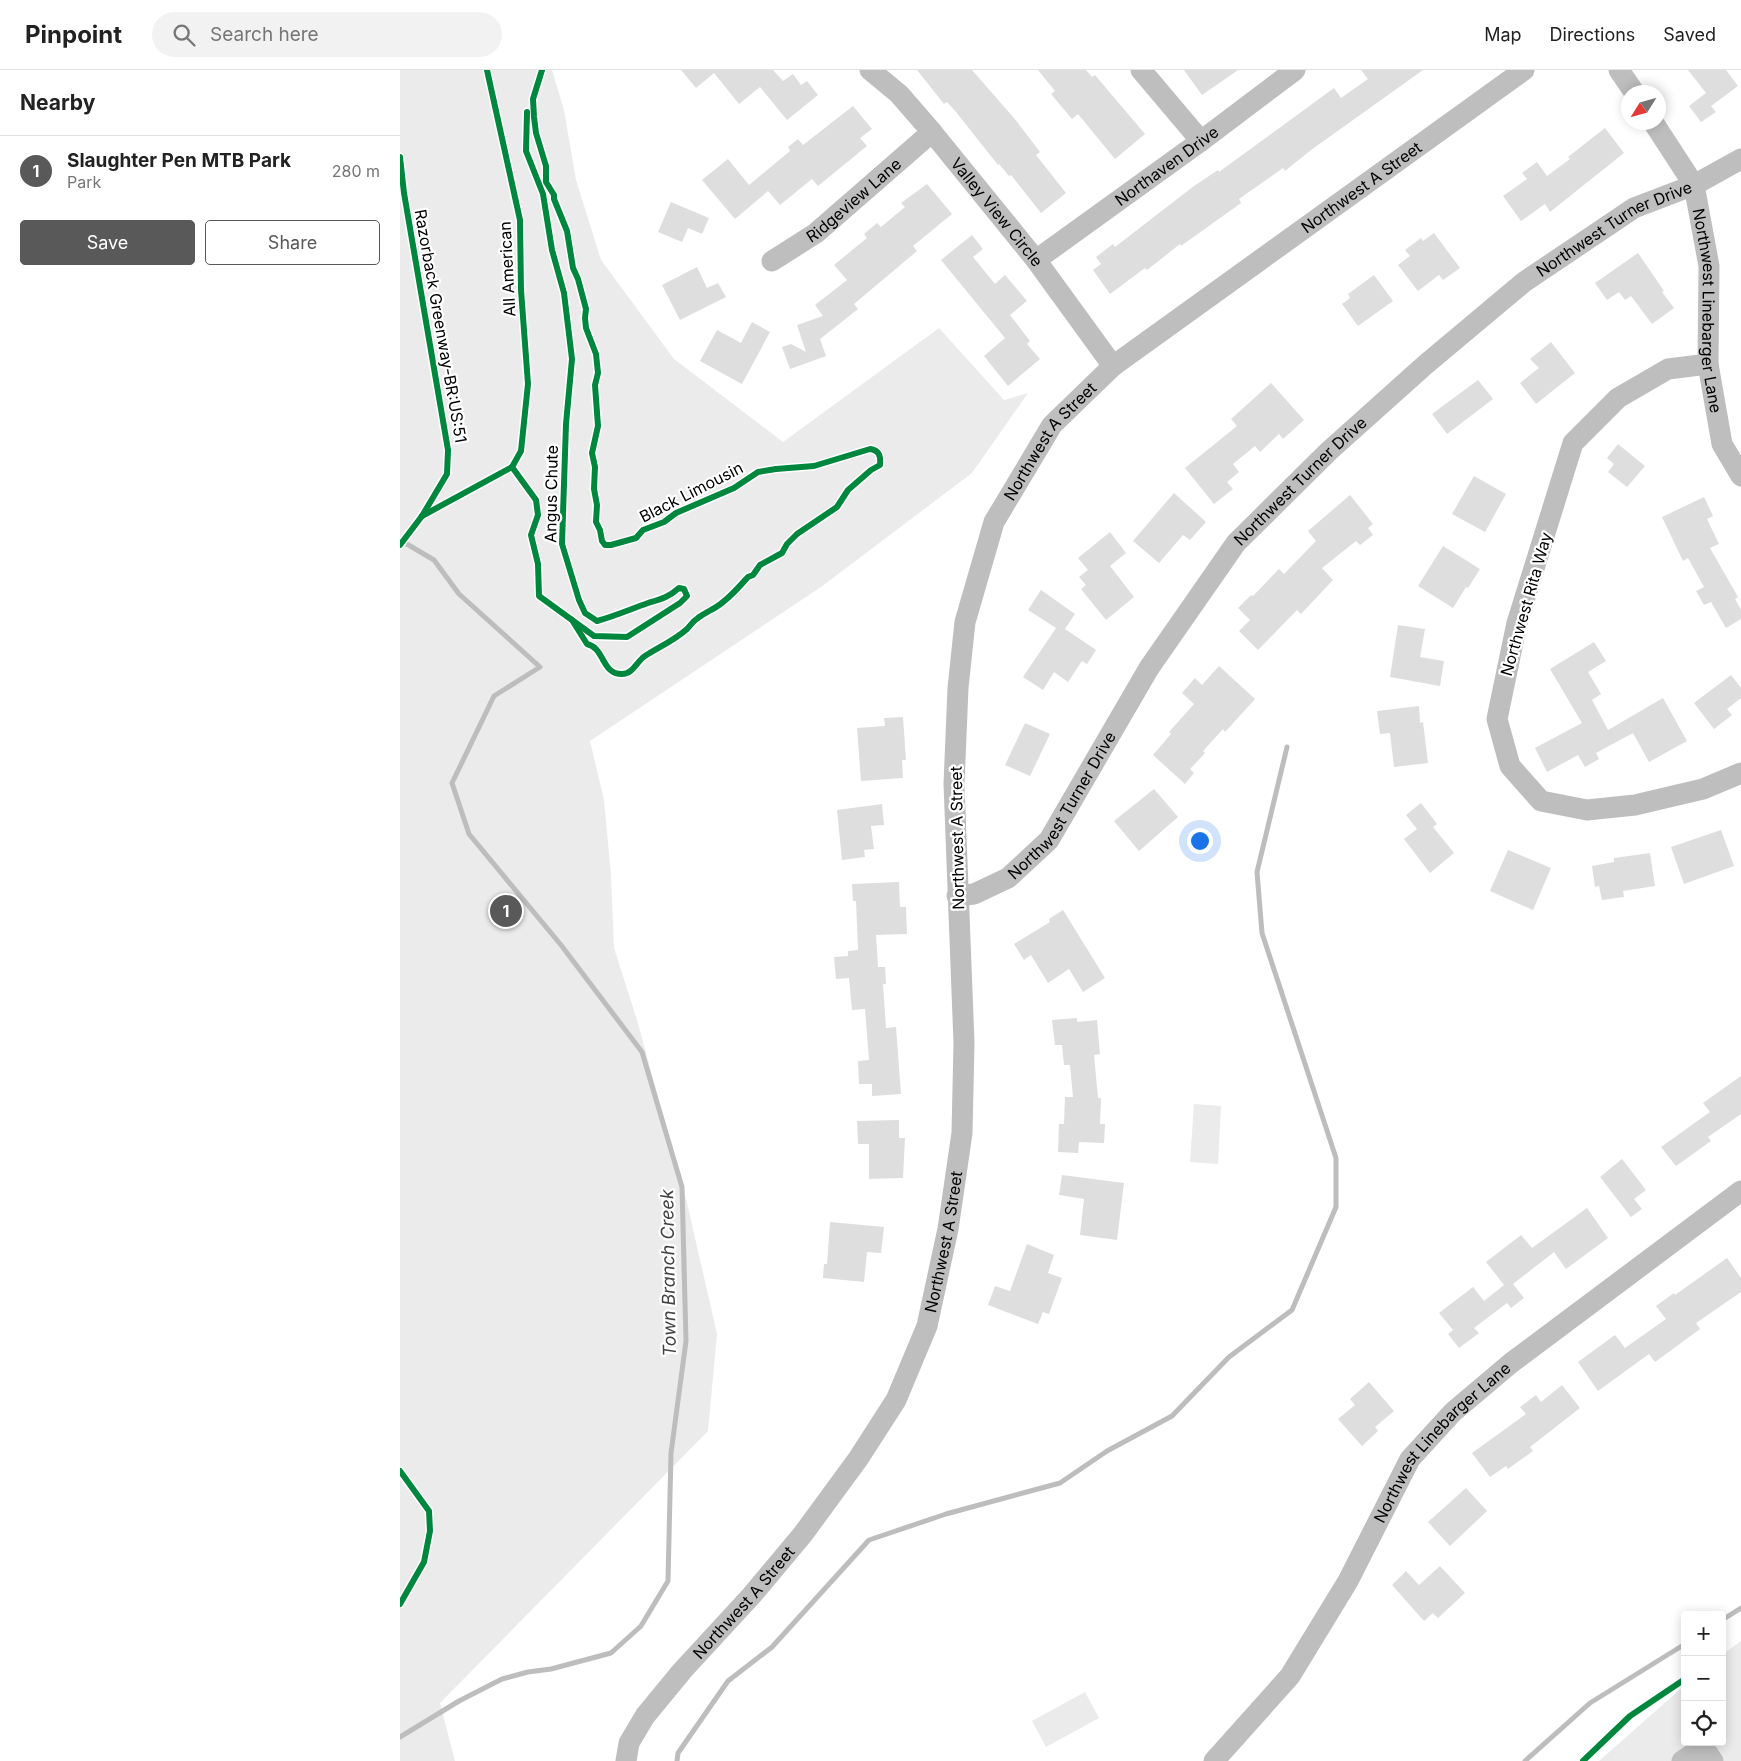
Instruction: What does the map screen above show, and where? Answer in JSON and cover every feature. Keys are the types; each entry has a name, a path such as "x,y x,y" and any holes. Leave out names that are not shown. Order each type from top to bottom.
{"street":[{"name":"Valley View Circle","path":"870,70 899,94 932,132 1036,260 1113,366"},
{"path":"1141,70 1201,141"},
{"name":"Northaven Drive","path":"1036,260 1201,141 1295,70"},
{"name":"Northwest A Street","path":"626,1761 629,1743 645,1716 682,1671 752,1595 803,1534 858,1459 896,1400 927,1326 948,1229 962,1133 964,1043 954,784 958,688 965,622 994,522 1052,424 1113,366 1524,70"},
{"path":"1619,70 1629,85"},
{"name":"Northwest Linebarger Lane","path":"1658,130 1694,185 1709,266 1708,364 1722,444 1741,476"},
{"name":"Ridgeview Lane","path":"772,261 816,233 932,132"},
{"name":"Northwest Turner Drive","path":"957,896 974,894 1008,878 1049,840 1149,668 1236,543 1330,451 1425,365 1524,282 1634,208 1694,185 1741,159"},
{"name":"Northwest Rita Way","path":"1708,364 1668,369 1618,398 1573,444 1517,623 1497,719 1510,766 1541,802 1587,810 1635,805 1702,789 1741,773"},
{"name":"Northwest Linebarger Lane","path":"1214,1761 1290,1676 1348,1581 1410,1459 1453,1412 1511,1363 1741,1191"},
{"path":"1682,1760 1694,1752 1708,1756 1713,1761"}],"shaded area":[{"path":"400,70 552,70 564,110 576,180 601,260 674,359 783,442 939,328 1004,400 1028,393 972,473 821,587 590,741 604,800 611,875 614,948 637,1020 687,1203 717,1334 708,1431 440,1703 455,1761 400,1761"},
{"path":"1194,1104 1221,1106 1218,1164 1190,1162"},
{"path":"1741,1641 1741,1761 1599,1761 1681,1689 1681,1746 1726,1746 1726,1652"},
{"path":"1085,1692 1099,1718 1046,1747 1032,1721"}],"building":[{"path":"681,70 773,70 783,81 793,74 801,85 807,81 818,95 787,120 760,87 739,104 714,73 696,88"},
{"path":"917,70 972,70 1014,118 1040,152 1036,155 1066,193 1041,213 1011,175 1009,176 998,165 956,112 947,102 944,104"},
{"path":"1038,70 1086,70 1092,77 1095,75 1145,134 1115,159 1078,114 1072,119 1051,94 1055,91"},
{"path":"1184,70 1238,70 1202,95"},
{"path":"1361,70 1423,70 1311,150 1285,171 1283,168 1239,199 1241,203 1181,246 1180,244 1147,270 1145,268 1110,294 1093,270 1101,264 1096,257 1113,244 1115,247 1194,186 1218,170 1219,172 1334,88 1341,98 1368,79"},
{"path":"1688,70 1726,70 1738,86 1711,106 1716,112 1701,122 1689,106 1706,93"},
{"path":"853,106 872,129 860,138 867,146 818,186 812,179 780,205 768,191 735,219 702,180 728,159 749,185 790,151 788,147 798,139 803,145"},
{"path":"1605,128 1624,153 1550,212 1545,204 1521,221 1503,196 1527,179 1522,173 1537,162 1547,176 1570,159 1568,157"},
{"path":"927,184 952,214 913,246 917,251 854,304 858,309 820,339 826,356 790,369 782,347 791,344 806,352 797,325 823,316 815,305 847,280 834,265 867,238 864,234 877,223 881,227 905,207 901,203"},
{"path":"671,202 709,218 702,234 688,228 682,242 658,232"},
{"path":"1434,233 1460,268 1443,280 1439,275 1418,291 1398,265 1410,256 1405,250 1421,238 1423,241"},
{"path":"972,235 983,249 973,257 995,284 1005,275 1027,301 1010,315 1030,341 1027,344 1040,359 1008,386 984,356 1005,338 941,260"},
{"path":"1638,253 1674,308 1652,324 1631,296 1625,300 1619,292 1607,300 1595,283"},
{"path":"697,267 707,288 718,283 726,297 680,320 662,285"},
{"path":"1374,275 1393,301 1358,326 1342,304 1350,298 1348,294"},
{"path":"752,322 770,332 742,384 700,361 717,330 741,343"},
{"path":"1551,342 1575,373 1536,404 1520,383 1539,368 1530,359"},
{"path":"1478,380 1493,399 1447,434 1432,414"},
{"path":"1271,383 1304,420 1283,439 1279,434 1260,452 1255,446 1233,464 1239,472 1227,482 1233,489 1214,504 1185,468 1237,426 1231,419"},
{"path":"1618,444 1645,466 1627,487 1608,472 1614,464 1607,458"},
{"path":"1474,476 1506,494 1485,532 1452,514"},
{"path":"1174,493 1206,522 1190,540 1183,535 1159,563 1133,541"},
{"path":"1350,495 1373,524 1368,528 1373,535 1360,545 1356,541 1322,568 1333,580 1301,614 1297,610 1258,650 1239,631 1250,620 1238,608 1251,595 1253,596 1279,569 1284,574 1316,541 1308,531"},
{"path":"1704,497 1713,516 1707,519 1719,544 1710,548 1738,597 1735,599 1741,610 1741,619 1726,628 1711,602 1704,605 1696,591 1704,587 1688,558 1683,561 1662,517"},
{"path":"1110,532 1126,553 1110,566 1134,597 1106,620 1081,589 1086,585 1079,577 1088,570 1078,558"},
{"path":"1443,546 1480,569 1453,608 1418,586"},
{"path":"1041,590 1075,614 1065,629 1096,650 1087,664 1082,661 1068,682 1054,672 1043,690 1023,677 1056,628 1028,610"},
{"path":"1398,625 1425,629 1420,657 1444,661 1440,686 1390,677"},
{"path":"1594,642 1606,661 1588,672 1601,694 1592,700 1608,730 1663,698 1687,741 1649,762 1633,733 1596,753 1599,759 1585,767 1578,755 1547,772 1535,748 1582,723 1550,669"},
{"path":"1219,666 1255,699 1225,732 1223,729 1203,751 1205,753 1190,769 1194,773 1185,784 1153,755 1171,734 1169,732 1194,704 1182,693 1195,678 1202,685"},
{"path":"1731,675 1741,688 1741,698 1727,709 1732,715 1714,729 1694,703"},
{"path":"1419,706 1420,723 1423,722 1428,763 1394,767 1390,733 1380,734 1377,711"},
{"path":"903,717 906,760 902,760 903,778 861,781 857,728 885,726 884,718"},
{"path":"1025,723 1050,734 1030,776 1005,765"},
{"path":"1154,789 1178,817 1139,851 1114,821"},
{"path":"1421,803 1437,824 1433,827 1454,853 1430,873 1404,839 1417,829 1406,815"},
{"path":"882,804 884,825 871,826 874,849 864,850 865,857 842,860 837,810"},
{"path":"1721,830 1734,866 1684,884 1671,847"},
{"path":"1508,850 1551,868 1533,910 1490,891"},
{"path":"1650,853 1655,886 1623,891 1624,897 1602,900 1599,886 1595,887 1592,866 1614,862 1614,858"},
{"path":"899,882 900,907 906,907 907,934 876,935 878,967 885,967 886,984 883,984 886,1028 896,1027 901,1094 872,1096 872,1084 859,1084 858,1061 869,1060 865,1009 852,1010 849,978 836,979 834,957 848,956 848,951 858,950 856,901 853,901 852,884"},
{"path":"1063,910 1105,978 1083,992 1069,969 1048,983 1031,955 1024,960 1014,944 1050,922 1049,919"},
{"path":"1077,1018 1077,1022 1097,1020 1100,1054 1094,1055 1098,1098 1101,1098 1100,1124 1105,1124 1104,1143 1079,1142 1078,1153 1058,1152 1059,1124 1064,1124 1065,1097 1073,1097 1070,1065 1064,1065 1062,1045 1055,1045 1052,1020"},
{"path":"1741,1076 1741,1114 1708,1137 1711,1141 1676,1166 1661,1147 1710,1112 1703,1103"},
{"path":"899,1120 899,1138 905,1138 903,1178 869,1179 869,1144 858,1144 857,1121"},
{"path":"1622,1159 1646,1190 1634,1199 1642,1209 1631,1217 1600,1177"},
{"path":"1062,1175 1124,1183 1117,1240 1080,1235 1084,1199 1059,1195"},
{"path":"1587,1208 1608,1238 1566,1269 1554,1252 1513,1284 1524,1298 1511,1308 1507,1303 1474,1328 1479,1333 1459,1348 1448,1334 1453,1330 1439,1313 1473,1287 1484,1301 1504,1285 1486,1262 1521,1235 1532,1248"},
{"path":"830,1222 884,1227 881,1253 867,1252 864,1282 823,1278 824,1264 827,1264"},
{"path":"1027,1244 1054,1255 1048,1273 1062,1278 1049,1314 1043,1312 1038,1324 988,1305 995,1286 1010,1291"},
{"path":"1727,1258 1741,1278 1741,1292 1696,1323 1700,1329 1655,1362 1649,1354 1598,1391 1578,1362 1615,1335 1625,1348 1666,1319 1656,1306 1674,1293 1675,1295"},
{"path":"1369,1382 1394,1411 1375,1427 1378,1431 1362,1446 1338,1419 1355,1405 1350,1399"},
{"path":"1562,1385 1580,1408 1530,1447 1533,1451 1508,1469 1506,1466 1490,1477 1472,1453 1526,1414 1520,1407 1536,1395 1541,1402"},
{"path":"1466,1488 1487,1511 1450,1546 1428,1522"},
{"path":"1440,1566 1465,1593 1438,1618 1433,1613 1424,1621 1392,1585 1406,1571 1419,1585"}],"waterway":[{"name":"Town Branch Creek","path":"400,540 434,560 459,594 540,667 494,696 452,783 469,834 561,945 642,1052 682,1187 686,1341 671,1453 668,1581 641,1626 611,1653 551,1669 528,1672 502,1679 459,1701 400,1737"},
{"path":"677,1761 678,1753 728,1681 772,1647 869,1540 946,1514 1060,1483 1107,1451 1172,1416 1229,1357 1292,1310 1336,1207 1336,1158 1262,933 1257,872 1287,747"},
{"path":"1726,1617 1741,1608"},
{"path":"1525,1761 1590,1703 1681,1646"}],"cycle path":[{"name":"All American","path":"422,516 512,467 521,451 528,384 521,290 520,220 487,70"},
{"name":"Black Limousin","path":"542,70 533,99 536,133 546,166 546,182 554,195 567,231 573,268 586,309 586,328 596,354 598,373 595,385 598,426 592,453 595,467 596,522 605,545 636,538 643,530 664,522 676,513 734,488 758,472 814,466 870,449 877,452 880,459 880,465 871,470 848,490 837,507 797,534 787,544 782,553 760,565 753,575 748,577 726,599 696,619 677,637 642,658 629,672 622,674 610,670 597,650 587,644 572,620"},
{"name":"Angus Chute","path":"512,467 536,500 538,515 531,535 538,564 539,596 594,636 627,637 680,603 687,596 684,589 679,588 665,597 597,621 585,613 579,600 562,544 566,424 572,359 564,293 552,250 543,194 526,151 527,112"},
{"name":"Razorback Greenway-BR:US:51","path":"400,157 404,193 448,450 447,474 422,516 400,545"},
{"path":"400,1471 429,1511 430,1531 424,1562 400,1604"},
{"path":"1583,1761 1630,1716 1681,1682"}],"place":[{"name":"Slaughter Pen MTB Park","path":"506,911"}]}
